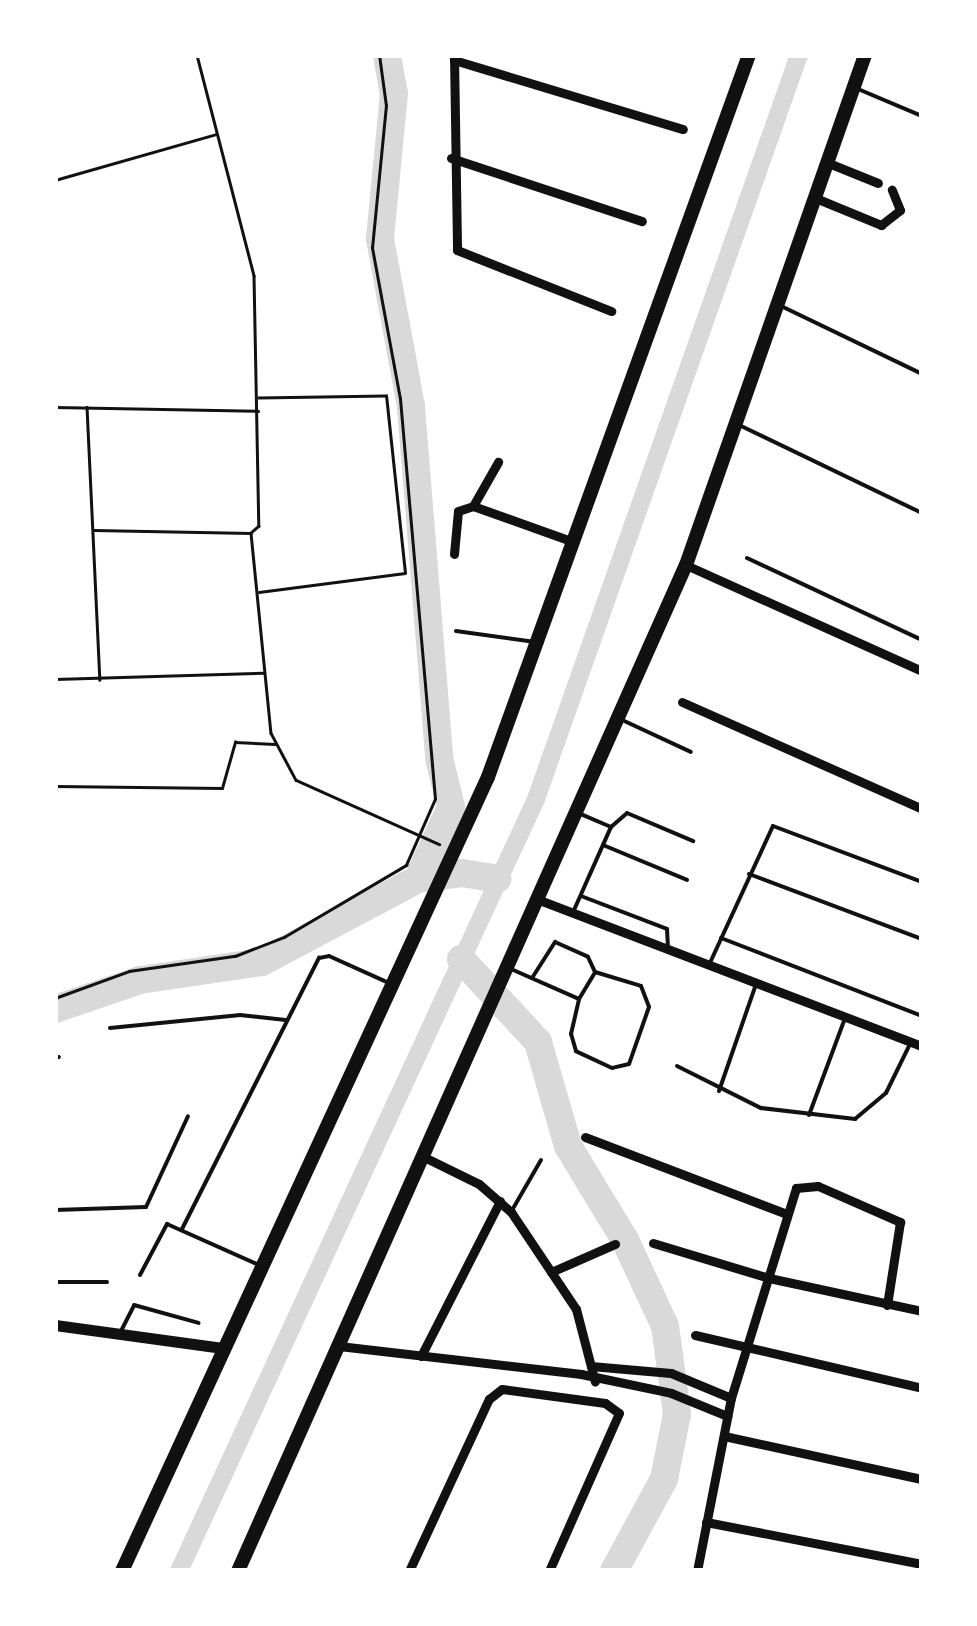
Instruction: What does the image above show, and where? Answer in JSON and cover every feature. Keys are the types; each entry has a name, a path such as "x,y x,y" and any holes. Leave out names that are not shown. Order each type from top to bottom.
{"main road":[{"path":"122,1571 467,822 540,643 749,55"},
{"path":"238,1571 542,901 686,565 865,55"}],"street":[{"path":"611,311 457,250 451,158 454,58 682,130"},
{"path":"451,158 642,221"},
{"path":"826,162 878,182"},
{"path":"813,198 881,225 900,210 892,190"},
{"path":"454,554 458,512 473,506 498,462"},
{"path":"473,506 576,542"},
{"path":"686,565 922,671"},
{"path":"682,702 922,809"},
{"path":"542,901 917,1044"},
{"path":"585,1137 787,1214"},
{"path":"424,1158 500,1201 510,1212 576,1309 595,1382"},
{"path":"696,1571 731,1398 791,1194 808,1184 900,1222 887,1304"},
{"path":"421,1356 500,1201"},
{"path":"653,1243 769,1278 922,1311"},
{"path":"551,1272 616,1244"},
{"path":"55,1325 224,1348"},
{"path":"695,1334 922,1388"},
{"path":"339,1346 581,1374 595,1382 671,1394 727,1416"},
{"path":"581,1374 593,1364 671,1373 731,1398"},
{"path":"410,1571 490,1398 502,1389 605,1402 619,1413 550,1571"},
{"path":"724,1436 922,1479"},
{"path":"706,1522 922,1564"}],"lane":[{"path":"853,87 922,116"},
{"path":"777,304 922,374"},
{"path":"735,423 922,513"},
{"path":"747,558 922,640"},
{"path":"456,631 540,643"},
{"path":"620,718 691,752"},
{"path":"573,913 611,826 626,813 693,840"},
{"path":"580,814 611,826"},
{"path":"709,966 773,826 922,882"},
{"path":"603,844 688,880"},
{"path":"749,874 922,939"},
{"path":"582,896 666,929 668,949"},
{"path":"721,938 922,1016"},
{"path":"532,978 556,942 588,957 596,972 641,986 648,995 629,1064 612,1068 576,1051 571,1034 579,999 596,972"},
{"path":"182,1229 286,1020 324,956 392,985"},
{"path":"510,970 579,999"},
{"path":"719,1091 756,984"},
{"path":"110,1028 240,1015 286,1020"},
{"path":"809,1116 845,1018"},
{"path":"678,1066 719,1091 760,1108 855,1118 870,1112 917,1044"},
{"path":"55,1210 146,1206 188,1116"},
{"path":"510,1212 541,1160"},
{"path":"140,1275 161,1227 182,1229 262,1266"},
{"path":"55,1282 107,1282"},
{"path":"120,1333 134,1305 199,1323"}],"path":[{"path":"93,530 250,533 259,526 254,276 197,55"},
{"path":"55,998 128,971 235,956 284,937 406,865 435,799 400,399 372,248 386,106 379,55"},
{"path":"55,180 217,134"},
{"path":"257,398 386,396 405,573 257,592"},
{"path":"55,407 258,411"},
{"path":"87,408 100,680"},
{"path":"250,533 277,744 296,780 454,851"},
{"path":"55,679 265,673"},
{"path":"55,786 222,788 235,742 277,744"}],"waterway":[{"path":"387,55 394,93 380,239 411,407 439,758 451,807 418,879"},
{"path":"179,1571 536,799 799,55"},
{"path":"55,1009 140,980 262,962 418,879 462,873 498,879"},
{"path":"461,959 538,1042 568,1146 625,1240 665,1326 677,1414 664,1479 614,1571"}]}
